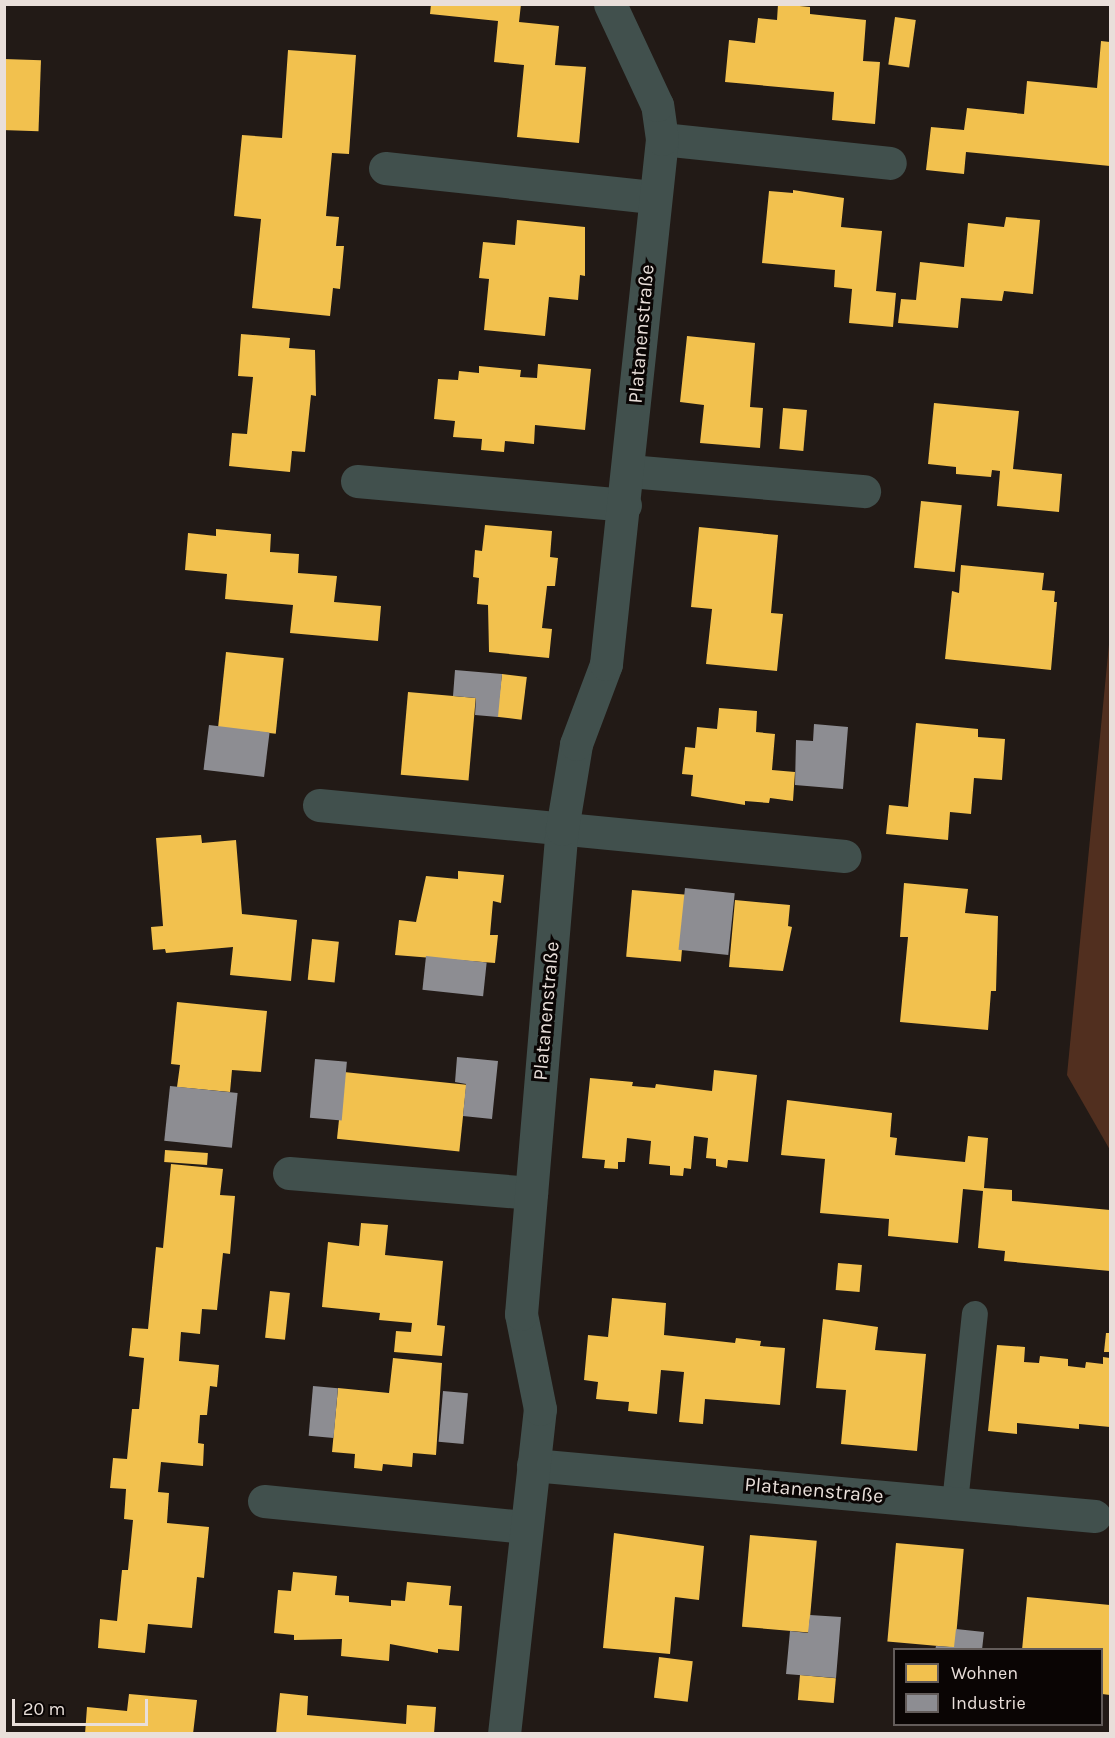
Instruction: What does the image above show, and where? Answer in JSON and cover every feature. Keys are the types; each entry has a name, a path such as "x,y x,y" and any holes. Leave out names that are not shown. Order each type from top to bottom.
{"street":[{"name":"Platanenstraße","path":"504,1734 525,1527 540,1409 521,1314 562,829 576,744 606,664 629,471 654,197 662,139 657,105 610,4"},
{"path":"662,139 890,163"},
{"path":"385,168 654,197"},
{"path":"629,471 864,492"},
{"path":"357,481 625,505"},
{"path":"319,805 845,856"},
{"path":"289,1173 531,1193"},
{"name":"Platanenstraße","path":"533,1465 1095,1516"},
{"path":"264,1501 525,1527"}],"lane":[{"path":"955,1503 975,1314"}],"shaded area":[{"path":"1110,634 1110,1150 1067,1075"}],"building: Wohnen":[{"path":"431,4 521,4 519,22 559,26 555,65 586,67 579,143 517,137 524,65 494,62 498,21 430,14"},
{"path":"778,4 810,7 810,14 866,20 863,61 880,62 875,124 832,120 834,92 725,82 729,40 755,43 758,18 777,20"},
{"path":"895,17 916,20 909,67 888,65"},
{"path":"1101,41 1110,42 1110,166 966,152 964,174 926,170 931,127 964,130 967,108 1024,114 1027,81 1097,88"},
{"path":"288,50 356,55 349,154 332,153 326,216 339,217 336,246 344,246 340,289 333,288 330,316 252,308 261,219 234,216 242,135 282,138"},
{"path":"4,59 41,60 38,131 4,130"},
{"path":"793,190 844,198 841,227 882,231 876,291 896,293 893,327 849,323 852,289 834,287 835,270 762,263 769,191 793,193"},
{"path":"1006,217 1040,220 1033,294 1004,291 1002,301 961,298 958,328 898,323 901,299 916,300 920,262 964,267 968,223 1004,227"},
{"path":"517,220 585,227 585,276 580,275 578,300 549,297 545,336 484,330 489,279 479,278 483,242 515,245"},
{"path":"241,334 290,338 289,348 315,350 316,396 311,395 305,452 292,451 290,472 229,466 232,433 247,434 253,377 238,376"},
{"path":"687,336 755,343 750,407 763,408 760,448 700,443 704,405 680,402"},
{"path":"538,364 591,369 585,430 535,425 534,444 505,441 504,452 481,450 482,439 453,437 455,421 434,419 438,379 458,380 459,371 479,373 479,366 521,370 520,377 537,378"},
{"path":"934,403 1019,411 1013,469 1062,474 1059,512 997,506 1000,471 992,470 991,477 956,474 956,467 928,464"},
{"path":"783,408 807,410 803,451 779,449"},
{"path":"921,501 962,505 955,572 914,568"},
{"path":"485,525 552,531 550,557 558,558 555,586 547,586 542,628 552,629 549,658 489,652 488,605 477,604 479,578 473,577 475,550 482,551"},
{"path":"699,527 778,535 771,613 783,614 777,671 706,664 712,609 691,607"},
{"path":"216,529 271,534 270,552 299,554 298,573 337,576 334,602 381,606 378,641 290,633 293,605 225,599 227,574 185,570 188,533 216,536"},
{"path":"961,565 1044,573 1042,590 1055,591 1054,602 1057,602 1051,670 945,659 952,591 959,593"},
{"path":"226,652 284,658 276,734 218,728"},
{"path":"502,674 527,677 522,720 497,717"},
{"path":"408,692 476,698 469,781 401,775"},
{"path":"719,708 757,711 756,732 775,734 772,770 795,772 793,801 770,798 769,803 745,801 745,805 691,796 693,775 682,774 685,747 695,748 697,727 717,729"},
{"path":"916,723 978,729 978,737 1005,739 1002,780 974,778 971,814 950,812 948,840 886,834 889,805 908,807"},
{"path":"201,835 202,843 236,840 242,914 297,920 291,981 230,975 233,947 166,953 165,949 153,950 151,927 163,926 156,838"},
{"path":"458,871 504,875 501,903 493,901 490,935 498,935 495,963 395,955 399,920 416,922 426,876 458,879"},
{"path":"904,883 968,889 965,913 998,916 996,991 991,991 988,1030 900,1022 908,937 900,937"},
{"path":"632,890 687,895 681,962 626,957"},
{"path":"735,900 790,905 788,926 792,927 783,971 729,967"},
{"path":"312,939 339,942 335,983 308,980"},
{"path":"177,1002 267,1011 261,1072 232,1070 230,1092 177,1087 180,1065 171,1064"},
{"path":"714,1070 757,1075 748,1162 728,1160 727,1168 716,1166 716,1159 706,1158 708,1138 694,1136 691,1169 684,1168 683,1176 670,1175 670,1166 649,1164 651,1141 627,1138 625,1162 618,1162 618,1169 604,1168 605,1160 582,1158 590,1078 633,1082 632,1086 655,1088 656,1084 712,1091"},
{"path":"344,1072 466,1085 459,1151 337,1139"},
{"path":"787,1100 892,1113 890,1137 897,1138 895,1155 965,1162 968,1136 988,1138 984,1188 1012,1190 1012,1201 1110,1210 1110,1271 1004,1261 1005,1251 978,1248 983,1191 963,1189 958,1243 888,1236 889,1219 820,1213 825,1159 781,1155"},
{"path":"165,1150 208,1153 207,1165 164,1162"},
{"path":"171,1164 223,1169 220,1195 235,1196 230,1254 223,1253 217,1310 202,1309 200,1334 181,1332 179,1361 219,1365 217,1387 210,1386 207,1415 200,1415 198,1443 204,1444 203,1466 161,1462 158,1492 169,1493 167,1523 209,1527 204,1578 197,1577 192,1628 148,1624 145,1653 98,1648 100,1619 117,1621 122,1570 128,1570 133,1520 124,1519 126,1489 110,1488 113,1458 127,1459 132,1409 139,1409 144,1358 129,1356 132,1328 148,1329 156,1247 163,1248"},
{"path":"361,1223 388,1225 385,1255 443,1261 437,1325 445,1326 442,1356 394,1352 396,1331 411,1332 412,1323 379,1320 380,1313 322,1307 328,1242 359,1246"},
{"path":"838,1263 862,1265 860,1292 836,1290"},
{"path":"270,1291 290,1293 285,1340 265,1338"},
{"path":"612,1298 666,1303 664,1335 735,1343 736,1338 761,1341 760,1346 785,1348 780,1405 705,1399 703,1424 679,1422 684,1372 661,1370 657,1414 628,1411 629,1402 596,1399 598,1382 584,1380 588,1335 608,1337"},
{"path":"823,1319 878,1327 875,1350 926,1354 917,1451 841,1444 846,1390 816,1388"},
{"path":"1106,1333 1110,1333 1110,1352 1104,1352"},
{"path":"997,1345 1025,1347 1024,1362 1039,1363 1040,1356 1068,1359 1068,1366 1085,1368 1086,1362 1103,1364 1103,1357 1110,1358 1110,1427 1079,1424 1079,1429 1017,1423 1017,1434 988,1431"},
{"path":"393,1358 442,1363 436,1455 413,1453 412,1467 383,1464 382,1471 354,1468 355,1454 332,1452 338,1388 389,1393"},
{"path":"614,1533 704,1546 699,1600 675,1597 670,1654 603,1648"},
{"path":"750,1535 817,1541 809,1632 742,1627"},
{"path":"896,1543 964,1549 955,1648 887,1642"},
{"path":"293,1572 337,1576 335,1595 349,1596 349,1602 391,1606 391,1600 405,1601 407,1582 451,1586 449,1605 462,1606 459,1651 438,1649 438,1653 390,1644 389,1661 341,1656 342,1639 294,1640 294,1635 274,1633 278,1590 291,1591"},
{"path":"1027,1597 1110,1605 1110,1695 1103,1694 1103,1648 1022,1648"},
{"path":"659,1657 693,1661 688,1702 654,1698"},
{"path":"800,1675 836,1678 834,1703 798,1700"},
{"path":"280,1693 308,1696 307,1715 406,1724 407,1705 436,1707 434,1734 276,1734"},
{"path":"129,1694 197,1700 193,1734 85,1734 87,1707 127,1711"}],"building: Industrie":[{"path":"455,670 502,674 498,717 475,715 476,698 453,696"},
{"path":"814,724 848,727 843,789 795,785 796,740 813,741"},
{"path":"209,725 270,732 264,777 204,770"},
{"path":"685,888 735,893 728,955 679,950"},
{"path":"426,956 487,962 483,996 422,990"},
{"path":"457,1057 498,1061 492,1119 463,1116 466,1084 455,1082"},
{"path":"315,1059 347,1062 342,1121 310,1118"},
{"path":"170,1086 238,1093 232,1148 164,1141"},
{"path":"313,1386 338,1388 334,1438 309,1436"},
{"path":"443,1391 468,1393 463,1444 439,1442"},
{"path":"810,1615 841,1617 836,1678 786,1674 790,1631 808,1633"},
{"path":"956,1629 984,1632 982,1648 936,1648 936,1646 954,1647"}]}
